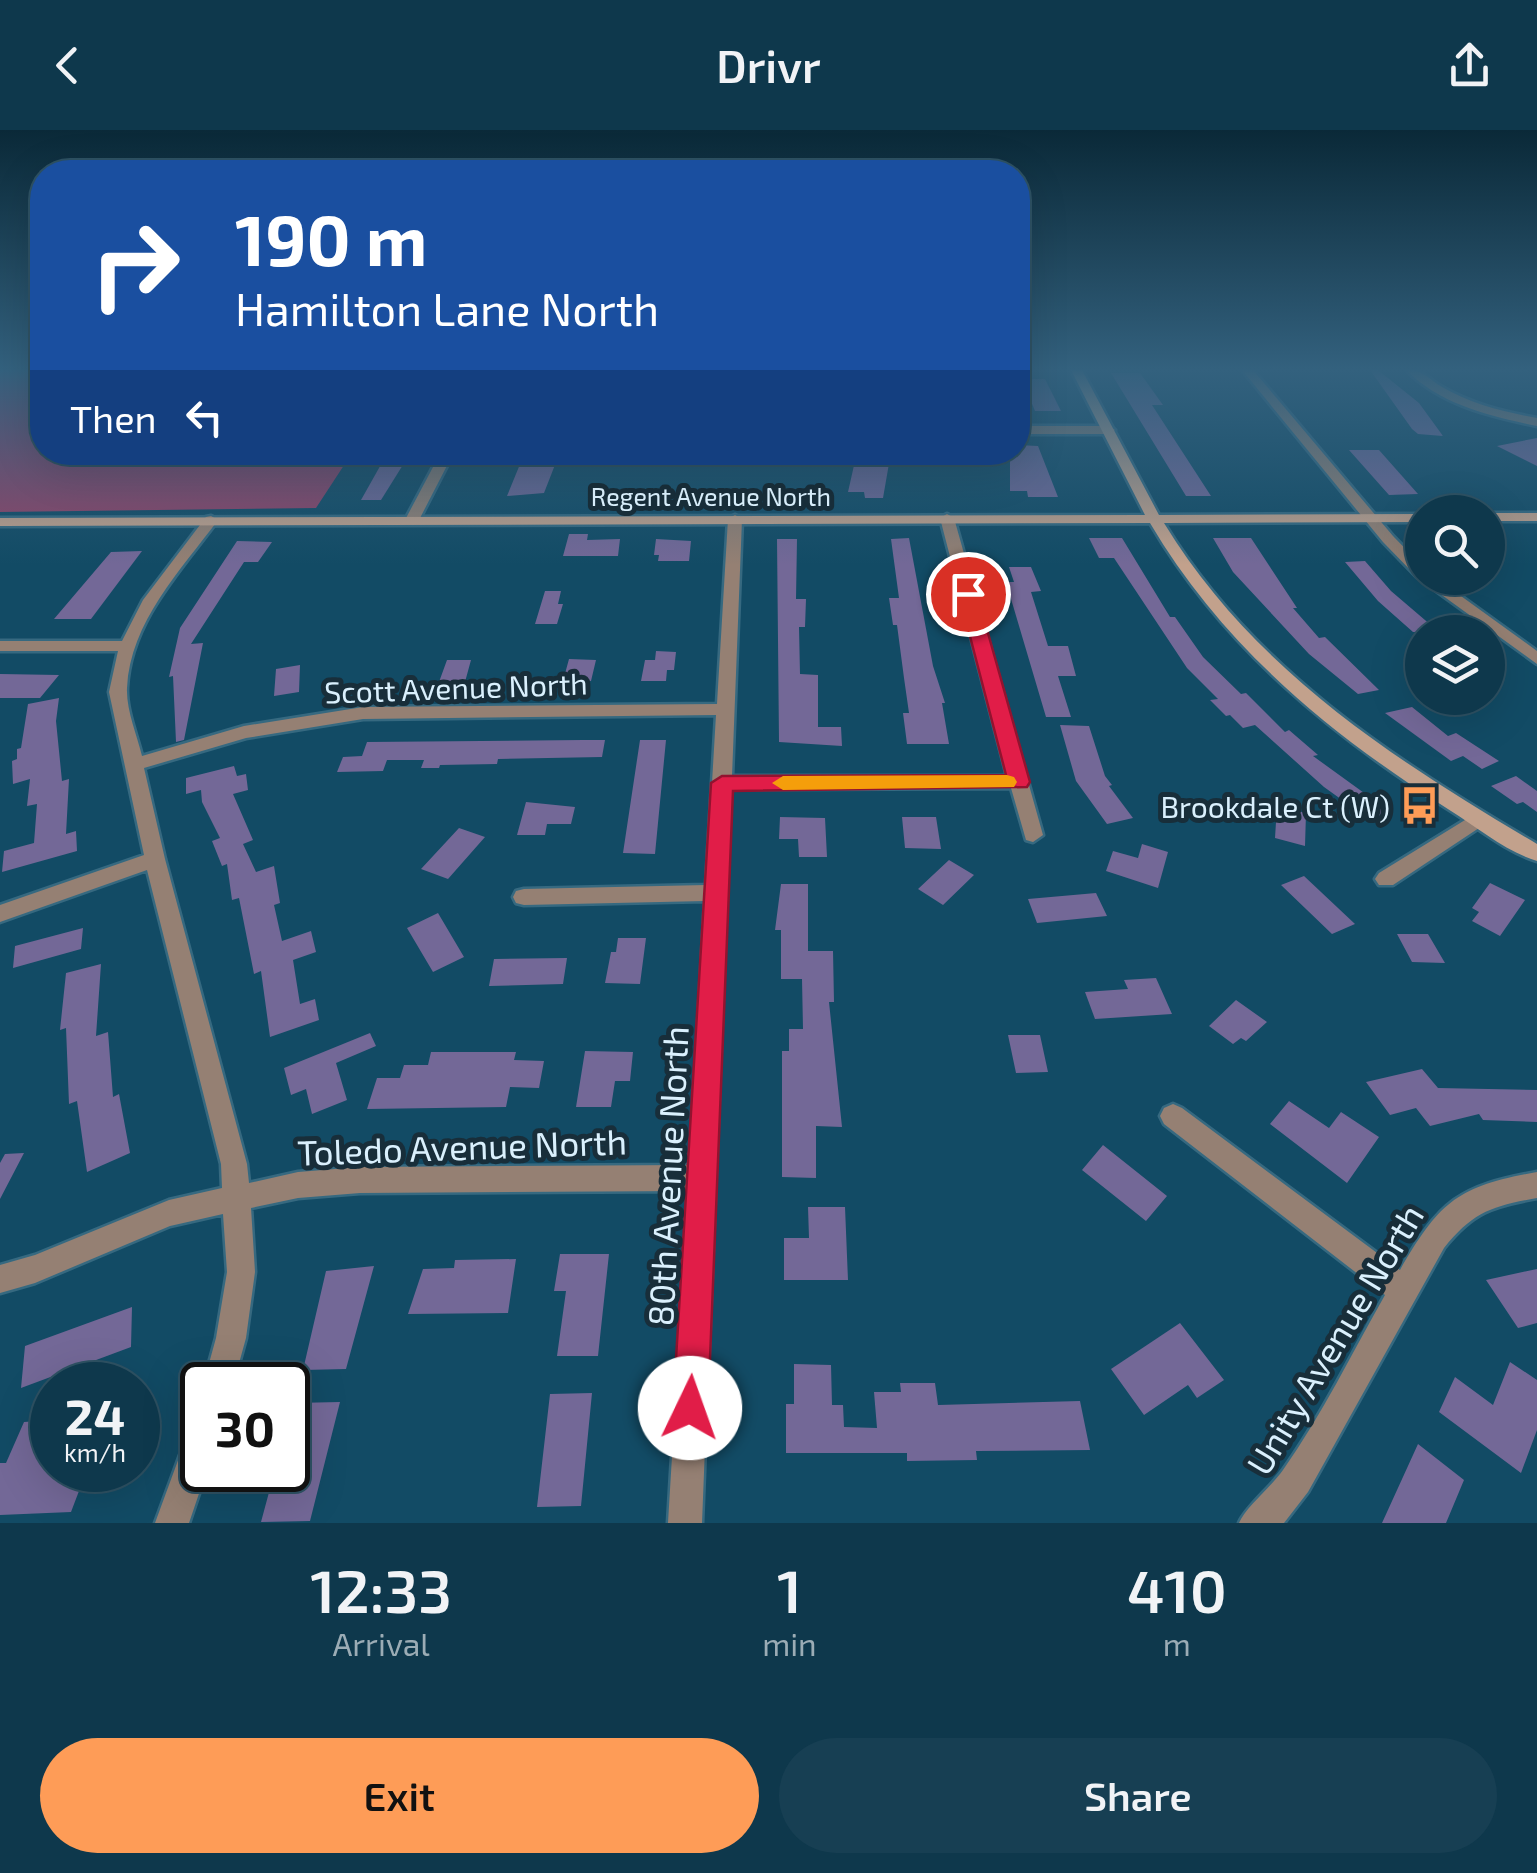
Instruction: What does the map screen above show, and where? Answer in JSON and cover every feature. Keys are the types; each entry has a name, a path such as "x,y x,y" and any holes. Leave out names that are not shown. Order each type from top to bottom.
{"street":[{"path":"1111,435 1186,570 1264,658 1376,751 1537,854"},
{"path":"1301,435 1405,556"},
{"path":"412,520 441,465"},
{"path":"1505,518 1537,517"},
{"path":"947,518 1032,835"},
{"name":"Regent Avenue North","path":"0,522 1405,518"},
{"name":"80th Avenue North","path":"685,1523 735,519"},
{"path":"211,520 144,612 126,646 118,692 155,860 234,1164 241,1272 224,1362"},
{"path":"1450,595 1537,659"},
{"path":"0,646 126,646"},
{"name":"Scott Avenue North","path":"134,765 244,732 363,713 726,709"},
{"path":"722,783 1019,782"},
{"path":"1386,879 1478,819"},
{"path":"0,914 155,860"},
{"path":"524,898 717,893"},
{"path":"1173,1116 1404,1290"},
{"name":"Toledo Avenue North","path":"0,1279 35,1269 168,1214 298,1185 360,1180 702,1178"},
{"name":"Unity Avenue North","path":"1267,1520 1296,1480 1434,1238 1458,1209 1494,1192 1537,1185"},
{"path":"172,1523 183,1492"}],"shaded area":[{"path":"0,435 30,435 30,465 344,465 316,508 0,512"}],"building":[{"path":"1149,435 1171,435 1211,496 1186,496"},
{"path":"1537,438 1537,466 1497,446"},
{"path":"1030,446 1038,446 1058,497 1028,497 1027,491 1010,491 1010,465 1030,465"},
{"path":"1349,450 1379,450 1418,494 1389,495"},
{"path":"381,465 403,465 381,500 361,500"},
{"path":"520,465 555,465 544,493 507,496"},
{"path":"854,465 889,465 883,498 865,498 864,492 848,492"},
{"path":"569,534 588,534 587,540 620,539 618,556 563,556"},
{"path":"909,538 933,666 945,703 949,744 907,744 903,713 909,713 897,625 893,625 889,598 899,598 891,539"},
{"path":"1089,538 1122,538 1170,617 1175,617 1203,657 1285,732 1289,730 1318,755 1313,756 1389,811 1370,820 1324,787 1255,725 1243,728 1230,715 1226,716 1210,700 1218,699 1187,668 1114,558 1099,558"},
{"path":"1213,538 1251,538 1297,608 1293,608 1319,638 1325,637 1379,690 1358,694 1309,654 1233,572"},
{"path":"656,539 691,541 689,561 658,561 659,555 654,555"},
{"path":"777,539 797,539 796,599 806,599 805,627 799,627 800,674 818,675 818,727 841,727 842,746 779,742"},
{"path":"237,541 272,542 258,562 244,562 191,644 203,643 184,740 176,742 173,676 169,677 180,628"},
{"path":"142,551 91,619 54,619 111,552"},
{"path":"1365,561 1419,615 1405,615 1405,625 1378,601 1345,562"},
{"path":"1009,567 1031,567 1041,591 1031,592 1048,646 1068,646 1076,676 1058,676 1071,717 1046,717 1006,582 1014,582"},
{"path":"545,591 561,591 558,604 563,604 557,624 535,624"},
{"path":"656,651 676,652 674,670 667,670 666,681 641,681 645,660 655,660"},
{"path":"569,659 596,660 591,681 563,681"},
{"path":"447,660 471,660 465,682 439,682"},
{"path":"300,665 299,692 274,696 276,669"},
{"path":"0,674 59,675 40,698 0,698"},
{"path":"59,698 56,721 62,781 69,779 66,834 76,831 77,851 2,872 4,851 34,843 37,804 27,806 30,779 13,784 12,761 21,748 28,704"},
{"path":"1405,709 1405,715 1422,715 1448,736 1456,733 1499,761 1482,769 1463,756 1451,761 1385,713"},
{"path":"1060,725 1089,726 1105,776 1112,785 1109,786 1133,818 1107,824 1076,781"},
{"path":"605,740 602,757 498,759 497,764 439,768 421,768 424,760 387,760 383,771 337,772 343,757 362,756 367,742"},
{"path":"640,740 666,740 655,854 623,853"},
{"path":"234,766 237,776 246,774 248,790 233,794 253,840 243,844 256,872 274,866 280,903 274,905 282,941 311,931 316,952 293,960 300,1004 315,999 319,1020 270,1037 261,971 254,974 239,898 232,900 227,864 222,866 212,841 220,838 202,802 201,790 186,794 186,778"},
{"path":"1516,776 1537,791 1537,812 1491,786"},
{"path":"526,802 575,807 571,824 547,824 545,835 517,835"},
{"path":"1277,806 1306,813 1305,846 1275,838"},
{"path":"780,817 825,818 827,857 799,857 798,839 779,839"},
{"path":"902,817 936,817 941,849 905,848"},
{"path":"459,828 485,837 448,879 421,869"},
{"path":"1142,844 1168,852 1158,888 1106,871 1113,851 1138,858"},
{"path":"949,860 974,875 943,905 918,889"},
{"path":"1304,876 1355,924 1332,934 1281,885"},
{"path":"1490,883 1525,900 1500,936 1472,921 1479,912 1472,908"},
{"path":"781,884 808,884 808,951 833,951 834,1002 829,1002 842,1127 816,1126 816,1178 782,1177 782,1051 789,1051 789,1029 803,1029 802,979 781,979 781,930 775,930"},
{"path":"1096,893 1107,916 1037,923 1028,899"},
{"path":"438,913 464,957 433,972 407,928"},
{"path":"83,928 81,949 13,968 15,946"},
{"path":"1397,934 1428,934 1445,963 1412,962"},
{"path":"618,938 646,938 640,984 605,983"},
{"path":"567,958 563,984 489,986 494,959"},
{"path":"101,964 96,1036 108,1032 113,1097 119,1094 130,1153 87,1172 77,1101 69,1104 66,1028 60,1030 66,973"},
{"path":"1156,978 1172,1014 1095,1019 1085,992 1128,989 1124,980"},
{"path":"1236,1000 1267,1022 1246,1041 1241,1038 1233,1044 1209,1026"},
{"path":"370,1033 376,1046 336,1063 347,1100 312,1114 306,1089 291,1095 284,1068"},
{"path":"1008,1035 1040,1035 1048,1072 1016,1073"},
{"path":"585,1051 633,1052 630,1081 615,1081 611,1107 576,1107"},
{"path":"431,1052 516,1052 514,1060 544,1061 539,1088 510,1087 506,1107 367,1109 377,1078 400,1078 404,1065 428,1065"},
{"path":"1422,1069 1438,1088 1537,1090 1537,1122 1483,1120 1479,1114 1430,1126 1416,1108 1390,1115 1366,1082"},
{"path":"1289,1101 1329,1128 1341,1112 1379,1137 1347,1183 1270,1124"},
{"path":"1103,1145 1167,1196 1146,1221 1082,1170"},
{"path":"24,1153 0,1199 0,1163 5,1154"},
{"path":"808,1207 845,1207 848,1280 784,1280 784,1238 809,1238"},
{"path":"560,1254 609,1254 598,1356 557,1356 566,1291 554,1291"},
{"path":"516,1259 508,1313 408,1314 423,1269 454,1268 455,1260"},
{"path":"374,1266 346,1369 310,1370 310,1362 305,1362 326,1271"},
{"path":"1537,1269 1537,1323 1518,1328 1486,1280"},
{"path":"132,1307 131,1347 91,1362 30,1362 30,1385 21,1388 25,1346"},
{"path":"1180,1323 1224,1380 1197,1398 1188,1385 1144,1415 1111,1369"},
{"path":"1510,1362 1537,1380 1537,1430 1521,1473 1439,1412 1455,1377 1493,1405"},
{"path":"794,1364 831,1365 832,1405 843,1405 844,1427 877,1428 874,1392 901,1392 900,1383 935,1383 938,1405 1080,1401 1090,1450 976,1451 977,1460 907,1461 907,1453 786,1453 786,1404 794,1404"},
{"path":"592,1393 581,1506 537,1507 550,1394"},
{"path":"340,1402 310,1521 261,1522 269,1492 310,1492 310,1403"},
{"path":"24,1422 30,1422 30,1492 79,1492 71,1512 0,1515 0,1463 6,1463"},
{"path":"1418,1444 1464,1480 1446,1523 1382,1523"}],"slow traffic":[{"path":"783,783 1007,782"}],"place":[{"name":"Brookdale Ct (W)","path":"1420,806"}],"route":[{"path":"690,1408 722,783 1019,782 968,594"}]}
